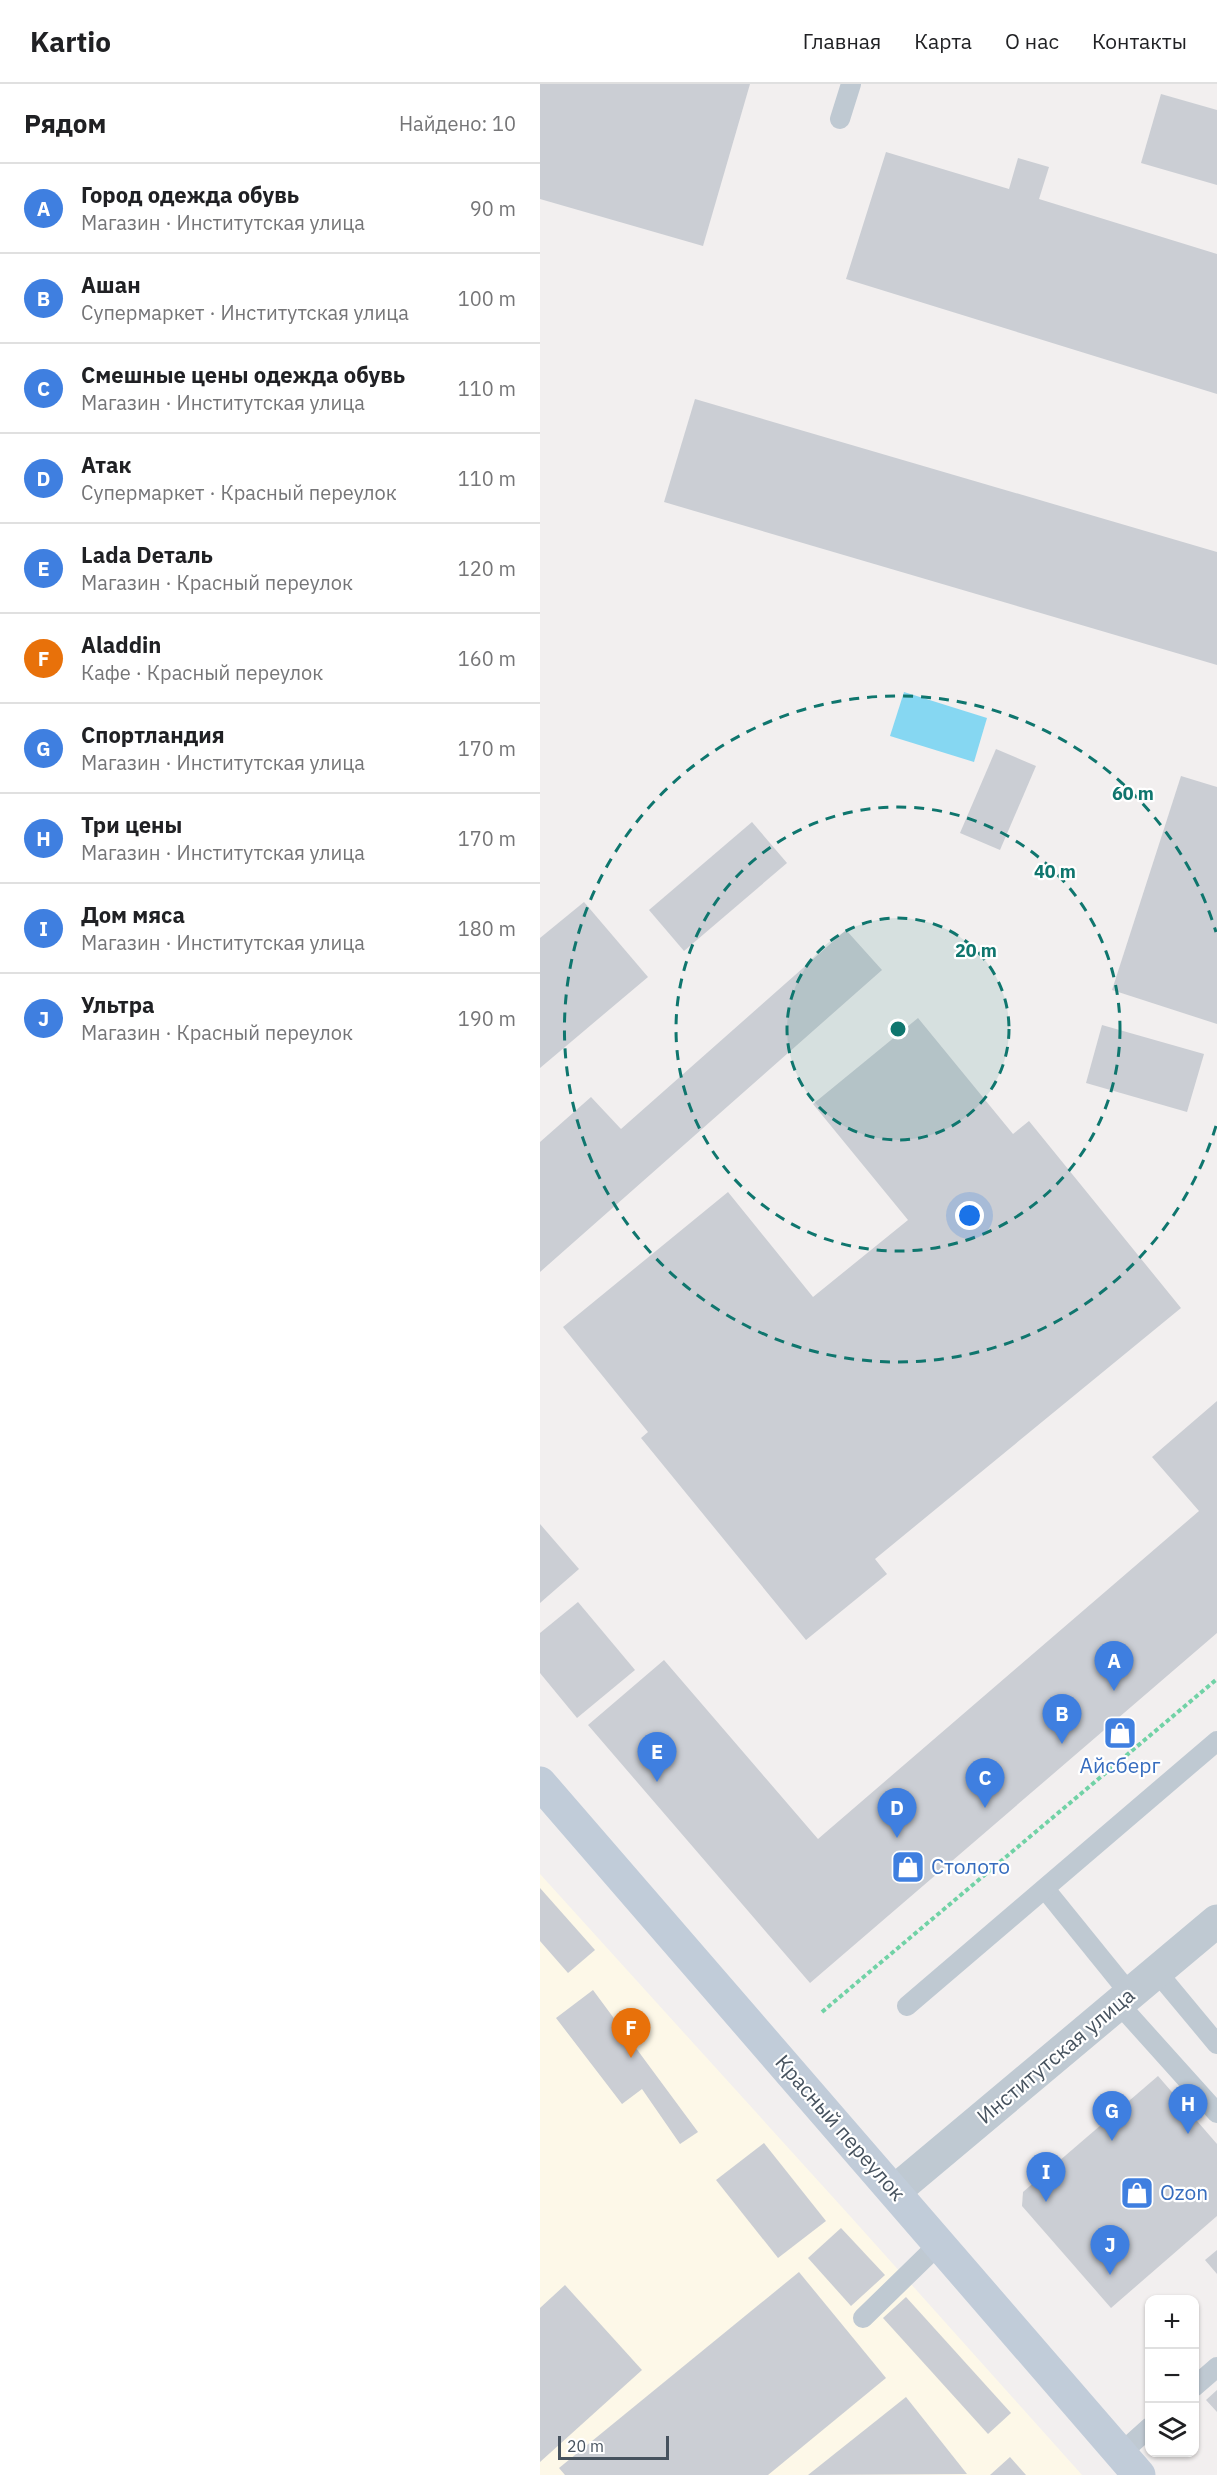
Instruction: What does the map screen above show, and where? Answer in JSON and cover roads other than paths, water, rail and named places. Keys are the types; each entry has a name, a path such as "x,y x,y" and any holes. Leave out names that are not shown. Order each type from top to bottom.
{"main road":[{"name":"Красный переулок","path":"540,1783 1129,2464"}],"street":[{"name":"Институтская улица","path":"895,2191 1217,1921"}],"lane":[{"path":"840,119 851,84"},
{"path":"907,2006 1217,1741"},
{"path":"1045,1888 1124,1999 1217,2113"},
{"path":"1156,1972 1217,2044"},
{"path":"863,2318 940,2243"},
{"path":"1199,2383 1217,2367"},
{"path":"1129,2464 1145,2434"}],"water":[{"path":"904,692 987,718 974,762 890,736"}],"place":[{"name":"Город одежда обувь","path":"1114,1691"},
{"name":"Айсберг","path":"1120,1733"},
{"name":"Ашан","path":"1062,1744"},
{"name":"Lada Dеталь","path":"657,1782"},
{"name":"Смешные цены одежда обувь","path":"985,1808"},
{"name":"Атак","path":"897,1838"},
{"name":"Столото","path":"908,1867"},
{"name":"Aladdin","path":"631,2058"},
{"name":"Три цены","path":"1188,2134"},
{"name":"Спортландия","path":"1112,2141"},
{"name":"Ozon","path":"1137,2193"},
{"name":"Дом мяса","path":"1046,2202"},
{"name":"Ультра","path":"1110,2275"}]}
